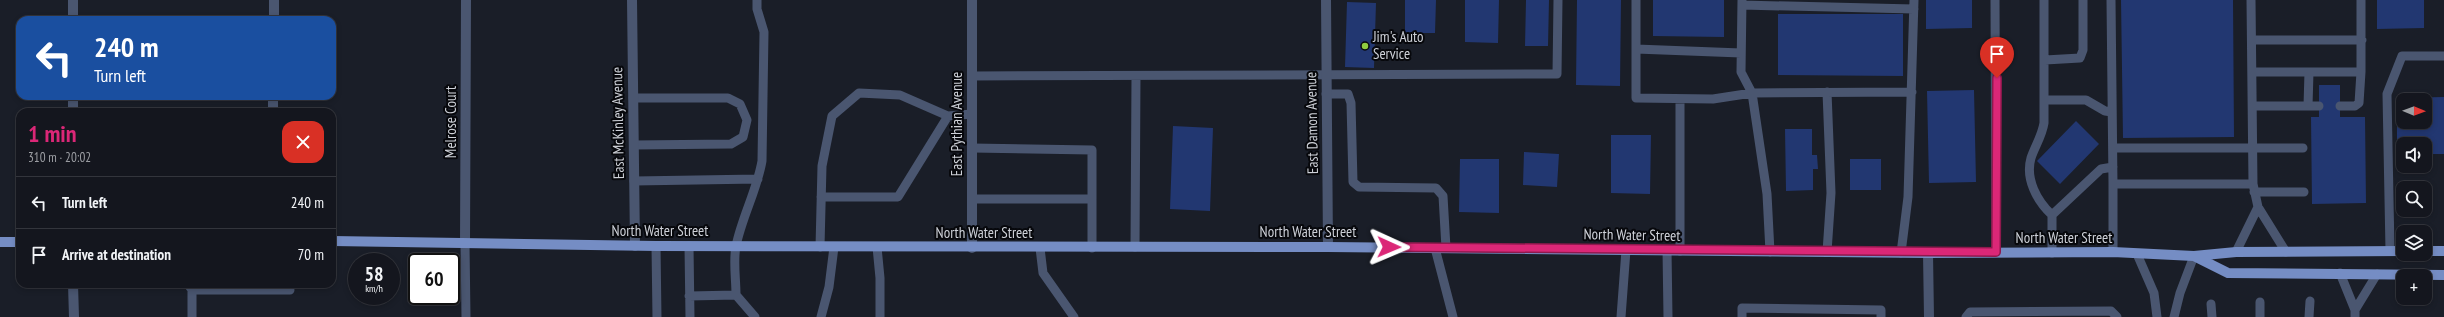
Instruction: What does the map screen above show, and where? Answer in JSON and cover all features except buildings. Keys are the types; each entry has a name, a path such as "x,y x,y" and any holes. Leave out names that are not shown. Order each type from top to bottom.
{"main road":[{"name":"North Water Street","path":"336,241 465,244 877,248 1328,246 1770,252 2113,252 2194,256 2236,252 2396,251"},
{"path":"0,242 16,242"},
{"path":"2432,251 2444,251"},
{"path":"2194,256 2228,273 2444,274"}],"street":[{"path":"73,0 73,16"},
{"path":"274,0 274,16"},
{"name":"Melrose Court","path":"465,244 466,0"},
{"name":"East McKinley Avenue","path":"632,0 635,246"},
{"name":"East Pythian Avenue","path":"972,0 972,248"},
{"name":"East Damon Avenue","path":"1326,0 1328,246"},
{"path":"1928,253 1929,317"},
{"path":"73,288 74,317"}],"lane":[{"path":"755,317 736,295 736,246 758,179 762,161 764,32 757,9 757,0"},
{"path":"972,76 1557,74 1558,0"},
{"path":"1636,0 1636,98 1713,99 1752,93 1912,92"},
{"path":"1995,0 1996,252"},
{"path":"2044,0 2044,123 2042,136 2031,158 2031,180 2043,206 2052,215 2052,253"},
{"path":"2044,60 2080,58 2083,50 2083,0"},
{"path":"2110,0 2113,148 2113,252"},
{"path":"2252,0 2253,188 2258,207 2286,252"},
{"path":"2340,106 2355,106 2359,103 2362,40 2361,0"},
{"path":"1770,252 1767,194 1752,93 1741,72 1742,2 1914,4 1908,197 1901,253"},
{"path":"2252,40 2362,40"},
{"path":"1636,49 1741,53"},
{"path":"2390,251 2387,94 2402,56 2444,56"},
{"path":"2252,72 2361,72"},
{"path":"2308,106 2309,72"},
{"path":"1135,247 1136,76"},
{"path":"1826,252 1831,194 1827,92"},
{"path":"820,247 822,166 832,116 859,93 900,95 948,116 972,114"},
{"path":"1326,94 1348,94 1352,103 1353,182 1359,187 1436,188 1443,196 1440,248 1453,317"},
{"path":"633,98 728,98 740,104 747,120 743,137 731,144 634,145"},
{"path":"1680,99 1680,250"},
{"path":"2044,100 2086,100 2105,112 2112,112"},
{"path":"2252,106 2319,106"},
{"path":"821,197 898,197 948,116"},
{"path":"747,120 763,121"},
{"path":"972,148 1092,150 1092,248"},
{"path":"2113,148 2303,148"},
{"path":"2052,215 2101,169 2113,167"},
{"path":"634,181 758,179"},
{"path":"2113,184 2253,188 2304,192"},
{"path":"972,199 1092,199"},
{"path":"2236,252 2258,207"},
{"path":"465,244 466,317"},
{"path":"656,246 657,317"},
{"path":"689,246 690,317"},
{"path":"821,317 829,287 834,247"},
{"path":"877,248 880,278 880,317"},
{"path":"1040,248 1043,273 1074,317"},
{"path":"1621,317 1626,250"},
{"path":"1667,250 1668,317"},
{"path":"2137,254 2154,293 2157,317"},
{"path":"2174,317 2180,293 2194,256"},
{"path":"2340,274 2355,314"},
{"path":"2355,314 2377,274"},
{"path":"190,288 192,317"},
{"path":"235,288 290,290"},
{"path":"689,296 736,295"},
{"path":"2309,317 2310,301"},
{"path":"2260,302 2260,317"},
{"path":"2211,304 2212,317"},
{"path":"1742,317 1742,308 1881,310 1881,317"},
{"path":"1966,317 1970,312 2111,311 2117,317"}],"place":[{"name":"Jim's Auto Service","path":"1365,46"}],"route":[{"path":"1389,247 1901,253 1996,252 1997,78"}]}
